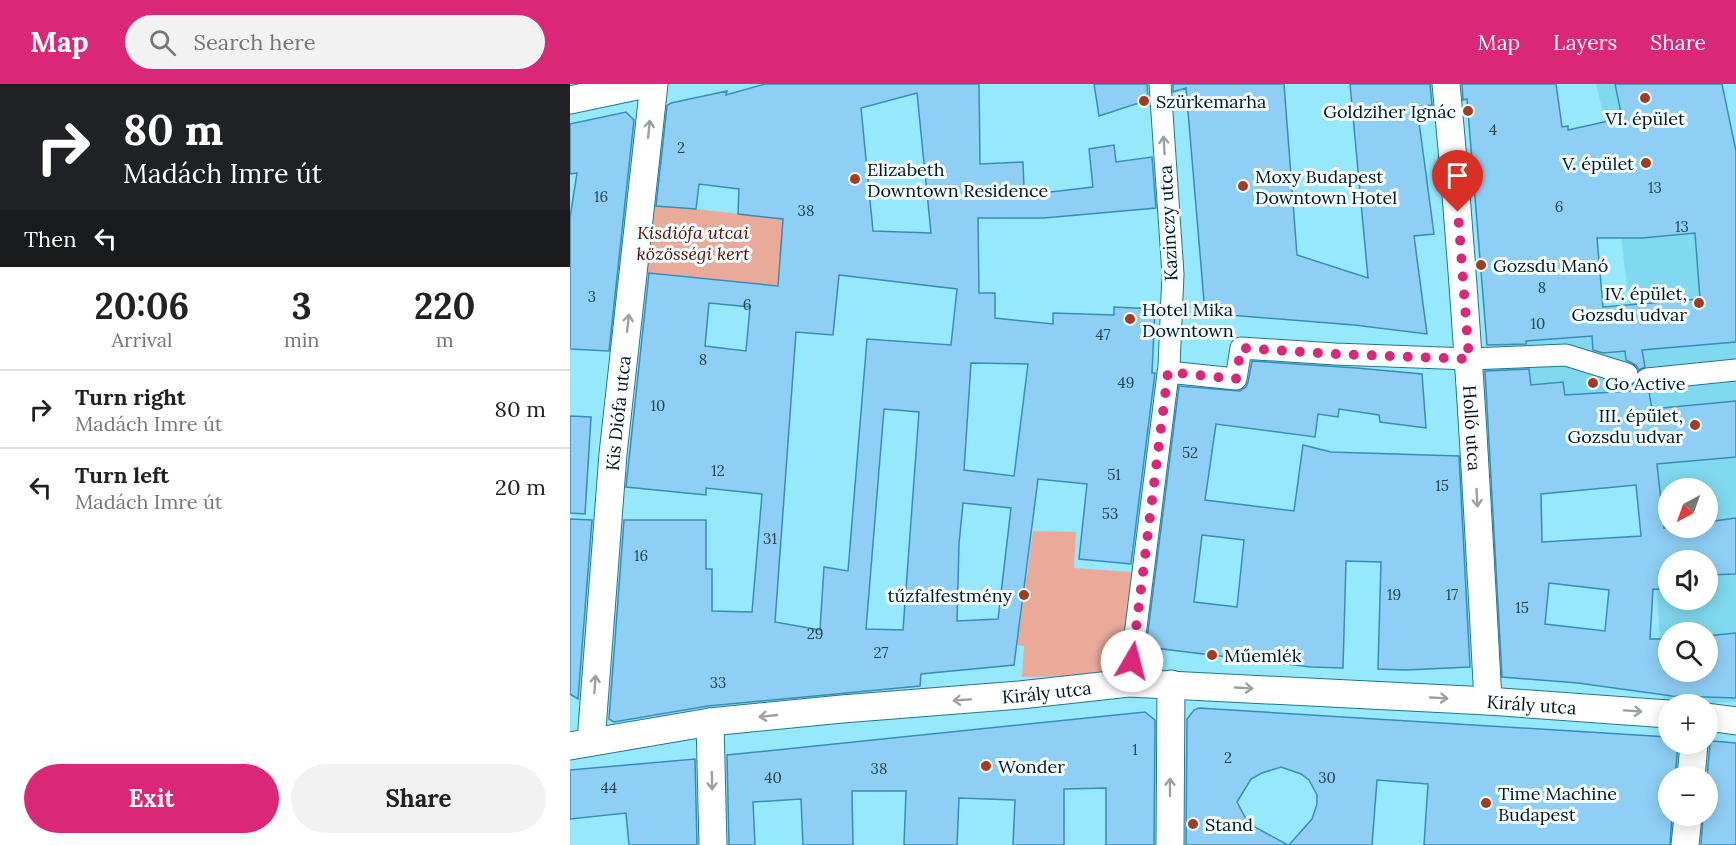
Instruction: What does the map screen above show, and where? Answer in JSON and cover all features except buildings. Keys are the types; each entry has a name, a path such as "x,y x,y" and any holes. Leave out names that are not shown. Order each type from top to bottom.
{"street":[{"path":"570,100 646,84"},
{"name":"Kis Diófa utca","path":"580,744 654,84"},
{"name":"Kazinczy utca","path":"1130,684 1168,372 1173,274 1160,84"},
{"name":"Holló utca","path":"1446,84 1469,359 1488,701"},
{"path":"1168,372 1236,379 1241,348 1469,359 1566,355 1637,376 1736,370"},
{"name":"Király utca","path":"580,744 711,722 1130,684 1171,684 1488,701 1658,713"},
{"path":"1170,845 1171,684"},
{"path":"1718,719 1736,721"},
{"path":"711,722 713,845"},
{"path":"1685,845 1687,826"}],"shaded area":[{"path":"1596,84 1676,84 1736,308 1736,702 1718,703 1718,694 1663,694 1663,682 1718,682 1718,622 1659,622 1658,610 1718,610 1718,550 1658,550 1658,610 1653,530 1641,474 1496,485 1479,349 1631,321 1610,142"}],"green space":[{"name":"Kisdiófa utcai közösségi kert","path":"652,206 783,219 778,287 644,273"},
{"path":"1033,531 1076,532 1074,568 1131,572 1125,675 1022,677 1024,646 1017,645"}],"place":[{"name":"VI. épület","path":"1645,98"},
{"name":"Szürkemarha","path":"1144,101"},
{"name":"Goldziher Ignác","path":"1468,111"},
{"name":"V. épület","path":"1646,163"},
{"name":"Elizabeth Downtown Residence","path":"855,179"},
{"name":"Moxy Budapest Downtown Hotel","path":"1243,186"},
{"name":"Gozsdu Manó","path":"1481,265"},
{"name":"IV. épület, Gozsdu udvar","path":"1699,303"},
{"name":"Hotel Mika Downtown","path":"1130,319"},
{"name":"Go Active","path":"1593,383"},
{"name":"III. épület, Gozsdu udvar","path":"1695,425"},
{"name":"tűzfalfestmény","path":"1024,595"},
{"name":"Műemlék","path":"1212,655"},
{"name":"Wonder","path":"986,766"},
{"name":"Time Machine Budapest","path":"1486,803"},
{"name":"Stand","path":"1193,824"}],"route":[{"path":"1132,661 1168,372 1236,379 1241,348 1469,359 1458,212"}]}
